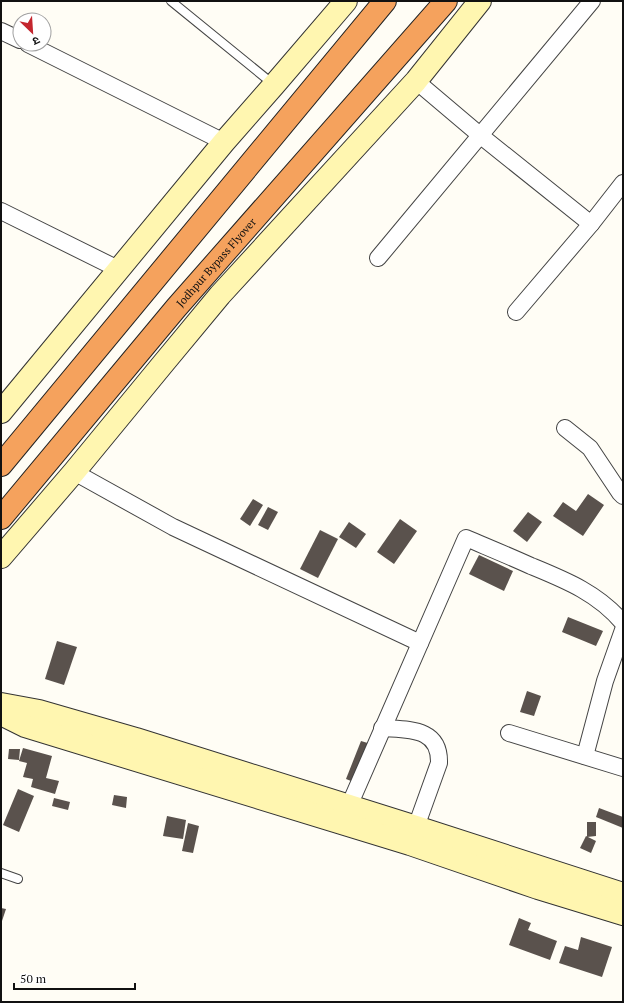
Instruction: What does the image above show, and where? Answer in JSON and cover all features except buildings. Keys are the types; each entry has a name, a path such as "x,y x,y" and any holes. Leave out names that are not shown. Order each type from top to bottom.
{"highway":[{"path":"1,465 385,1"},
{"name":"Jodhpur Bypass Flyover","path":"1,518 176,308 441,6"}],"main road":[{"path":"1,412 224,142 346,1"},
{"path":"1,558 220,295 416,81 480,1"},
{"path":"1,704 39,711 129,737 623,894"},
{"path":"1,714 25,726 410,844 538,888 623,914"}],"street":[{"path":"378,258 592,1"},
{"path":"1,30 12,36"},
{"path":"44,52 224,142"},
{"path":"416,81 480,136 591,224"},
{"path":"516,312 591,224 623,183"},
{"path":"1,211 118,269"},
{"path":"565,428 590,448 623,496"},
{"path":"74,472 173,526 420,643"},
{"path":"349,806 466,538 566,580 598,599 614,612 623,623"},
{"path":"585,756 605,681 623,630"},
{"path":"382,728 414,730 425,734 435,744 439,755 439,763 416,827"},
{"path":"509,733 623,768"}],"lane":[{"path":"171,1 274,85"},
{"path":"1,873 18,879"}]}
